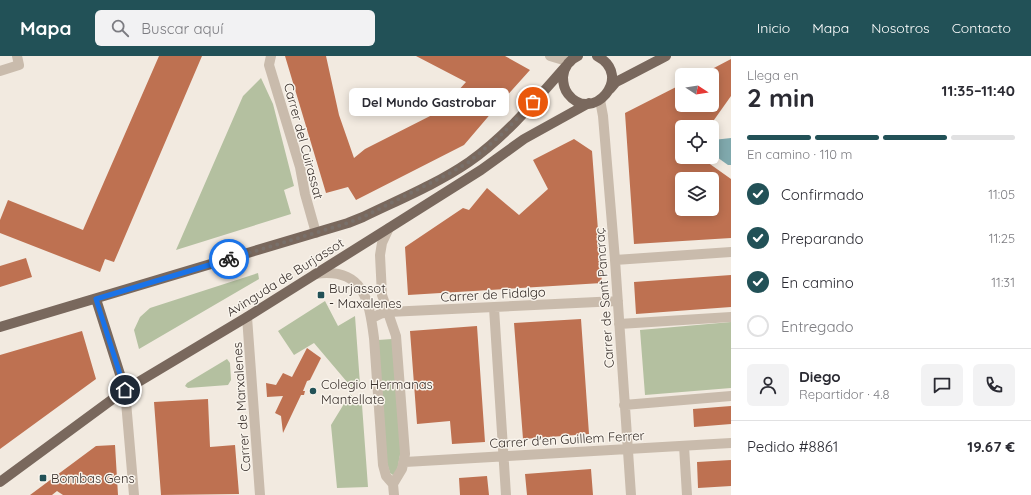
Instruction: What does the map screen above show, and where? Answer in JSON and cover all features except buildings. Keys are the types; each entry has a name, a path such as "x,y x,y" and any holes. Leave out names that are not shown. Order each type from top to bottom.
{"main road":[{"path":"597,56 604,60 610,70 612,79 610,89"},
{"path":"600,100 616,82 666,56"},
{"name":"Avinguda de Burjassot","path":"0,327 316,233 363,217 469,162 512,126 573,60"},
{"path":"573,60 563,75 566,92 574,100 589,103"},
{"name":"Avinguda de Burjassot","path":"0,482 125,390 247,317 389,228 480,170 524,139 589,103 600,100"},
{"path":"96,299 125,390"}],"street":[{"name":"Carrer del Cuirassat","path":"271,56 270,65 300,167 305,194 316,233"},
{"path":"550,56 573,60"},
{"path":"0,71 18,60"},
{"name":"Carrer de Sant Pancraç","path":"600,100 603,116 615,260 630,495"},
{"path":"389,228 382,244 380,255 382,295 396,336 405,454 405,462 394,484 394,495"},
{"path":"615,260 731,252"},
{"path":"315,274 327,272 337,273 347,277 356,283 363,292 367,301 372,318 383,465 386,476 394,484"},
{"name":"Carrer de Fidalgo","path":"372,318 388,312 618,301"},
{"path":"494,308 506,495"},
{"name":"Carrer de Marxalenes","path":"247,317 260,495"},
{"path":"619,324 731,317"},
{"path":"125,390 134,495"},
{"path":"624,405 731,396"},
{"name":"Carrer d'en Guillem Ferrer","path":"405,462 731,443"},
{"path":"684,446 687,495"}],"green space":[{"path":"261,78 273,104 294,186 284,190 291,214 176,250 243,96"},
{"path":"258,273 259,279 139,349 134,330 140,317 150,308"},
{"path":"325,301 338,326 355,316 360,384 353,389 314,343 294,355 278,331"},
{"path":"731,322 731,388 645,395 640,330"},
{"path":"392,339 401,450 397,471 393,475 390,473 387,463 378,340"},
{"path":"227,359 230,363 231,380 228,385 188,388 185,386 187,383"},
{"path":"350,394 362,405 368,487 337,488 331,425"}],"water":[{"path":"731,138 731,165 728,165 719,159 719,139"}],"way so far":[{"path":"229,259 348,223 363,217 450,173 469,162 491,145 512,126 533,102"}],"place":[{"name":"Del Mundo Gastrobar","path":"533,102"},
{"name":"Burjassot - Maxalenes","path":"321,295"},
{"name":"Colegio Hermanas Mantellate","path":"313,391"},
{"name":"Bombas Gens","path":"43,478"}],"route":[{"path":"125,390 96,299 229,259"}]}
